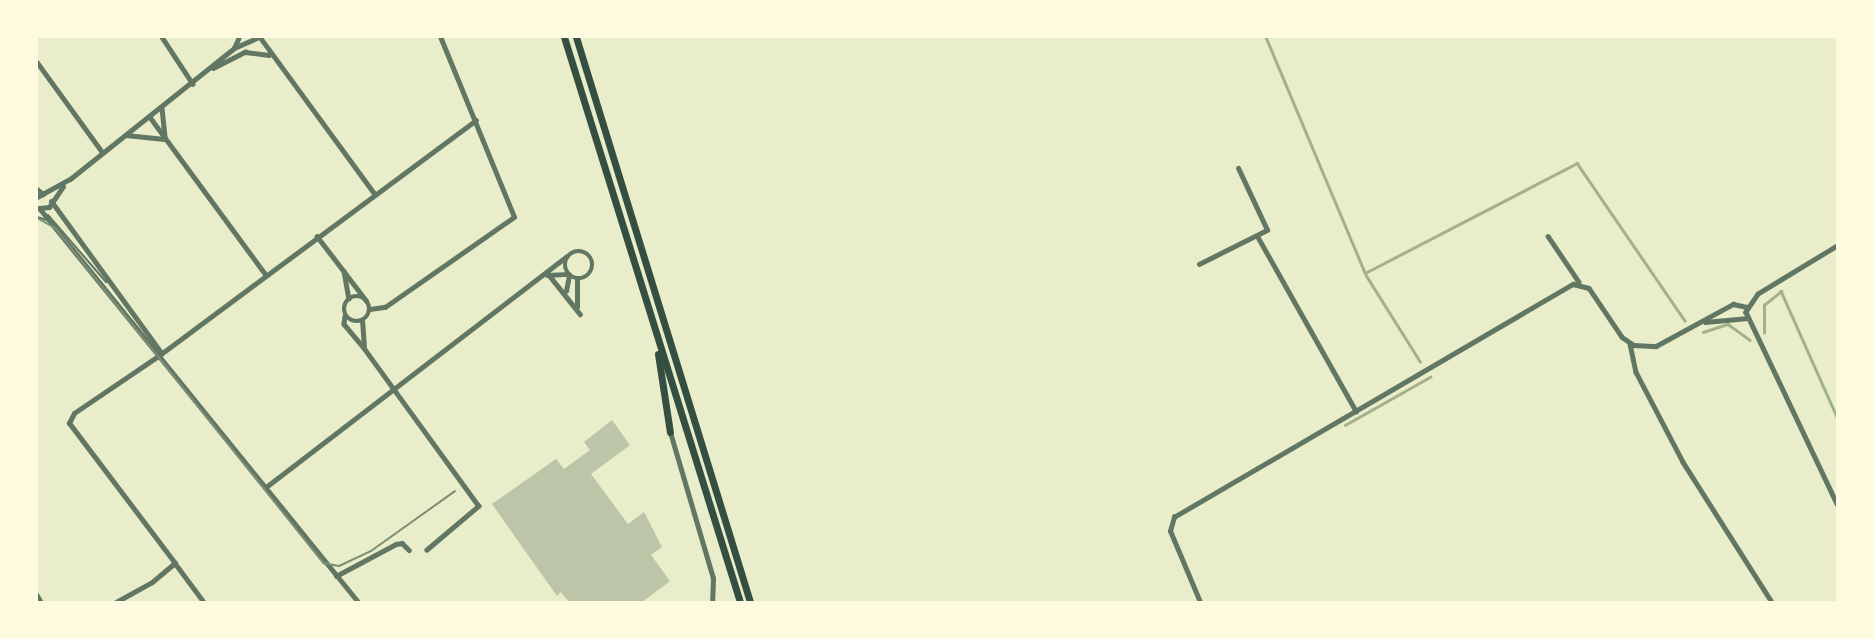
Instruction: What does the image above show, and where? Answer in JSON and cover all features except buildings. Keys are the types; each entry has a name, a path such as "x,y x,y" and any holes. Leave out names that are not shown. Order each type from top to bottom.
{"main road":[{"path":"564,37 740,602"},
{"path":"576,37 750,602"},
{"path":"656,336 670,432"}],"street":[{"path":"162,37 193,84"},
{"path":"42,195 70,179 193,84 234,48 240,37 255,39 268,53 375,194"},
{"path":"364,348 362,321 370,309 385,307 514,217 440,37"},
{"path":"234,48 255,39"},
{"path":"213,68 246,52 268,53"},
{"path":"37,62 103,153"},
{"path":"162,108 165,140"},
{"path":"150,117 266,275"},
{"path":"204,602 77,436 69,423 74,413 161,354 476,120"},
{"path":"126,135 165,140"},
{"path":"1199,264 1258,237 1266,227 1238,168"},
{"path":"39,209 46,209 70,179"},
{"path":"37,189 50,201 131,308 161,354"},
{"path":"39,209 161,354 358,602"},
{"path":"317,236 370,309"},
{"path":"1548,236 1579,282 1589,288 1630,344 1636,372 1683,462 1772,602"},
{"path":"1258,237 1356,411"},
{"path":"1746,307 1768,287 1837,246"},
{"path":"266,487 567,256 579,250 592,259 589,275 577,279 568,275 540,278"},
{"path":"566,292 567,256"},
{"path":"343,270 349,299 345,326 480,506 427,550"},
{"path":"549,275 566,292 579,312 574,297 577,279"},
{"path":"1200,602 1170,531 1174,517 1579,282"},
{"path":"349,299 366,300"},
{"path":"1630,344 1656,346 1733,304 1746,307"},
{"path":"1746,307 1748,318 1837,504"},
{"path":"345,315 353,321 362,321"},
{"path":"1698,324 1724,317 1748,318"},
{"path":"670,432 713,578 712,602"},
{"path":"336,576 398,543 409,550"},
{"path":"116,602 175,563"},
{"path":"37,595 41,602"}],"lane":[{"path":"39,209 56,221 131,308"},
{"path":"37,217 55,227"}],"waterway":[{"path":"1266,37 1365,273 1577,163 1685,321"},
{"path":"1366,275 1420,361"},
{"path":"1764,333 1764,305 1781,291 1837,417"},
{"path":"1703,332 1728,324 1750,340"},
{"path":"1345,425 1430,377"}],"tram line":[{"path":"37,218 55,228 323,563 339,566 371,551 455,491"}]}
